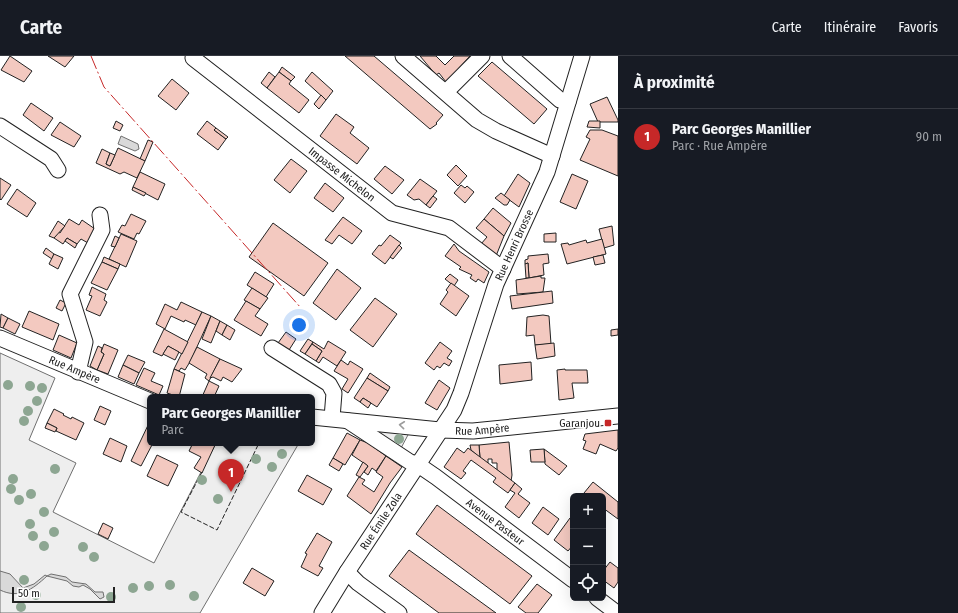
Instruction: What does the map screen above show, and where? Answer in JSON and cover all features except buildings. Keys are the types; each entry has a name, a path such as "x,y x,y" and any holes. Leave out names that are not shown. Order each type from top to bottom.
{"street":[{"path":"403,56 477,120 552,156"},
{"path":"446,92 482,56"},
{"path":"510,56 560,100 568,102"},
{"name":"Rue Henri Brosse","path":"440,430 454,410 462,393 496,284 547,172 582,56"},
{"name":"Impasse Michelon","path":"193,58 392,213 449,228 503,269"},
{"path":"0,126 51,159 58,170"},
{"path":"78,372 85,342 70,294 102,230 100,215"},
{"name":"Rue Ampère","path":"0,338 147,400"},
{"path":"272,348 329,384 334,393 339,419 410,462 417,464"},
{"name":"Rue Ampère","path":"315,417 440,430 473,431 618,416"},
{"name":"Rue Émile Zola","path":"322,613 347,572 440,430"},
{"name":"Avenue Pasteur","path":"417,464 570,578"},
{"path":"347,572 358,583 399,613"},
{"path":"601,601 616,613"}],"shaded area":[{"path":"121,136 138,144 139,149 135,151 118,144"},
{"path":"0,353 55,378 29,440 76,463 53,512 154,563 214,446 297,446 200,613 0,613"},
{"path":"369,426 409,433 400,450"},
{"path":"0,571 10,574 23,588 34,584 45,575 47,576 31,589 25,592 13,594 0,590"},
{"path":"51,574 66,577 72,582 86,584 95,592 103,592 104,597 100,599 90,589 83,585 79,587 73,586 67,581 47,576"}],"fence":[{"path":"202,472 181,512 217,530 258,446"}],"power":[{"path":"91,56 104,87 301,308"}],"place":[{"name":"Garanjou","path":"608,423"},
{"name":"Parc Georges Manillier","path":"231,492"}]}
